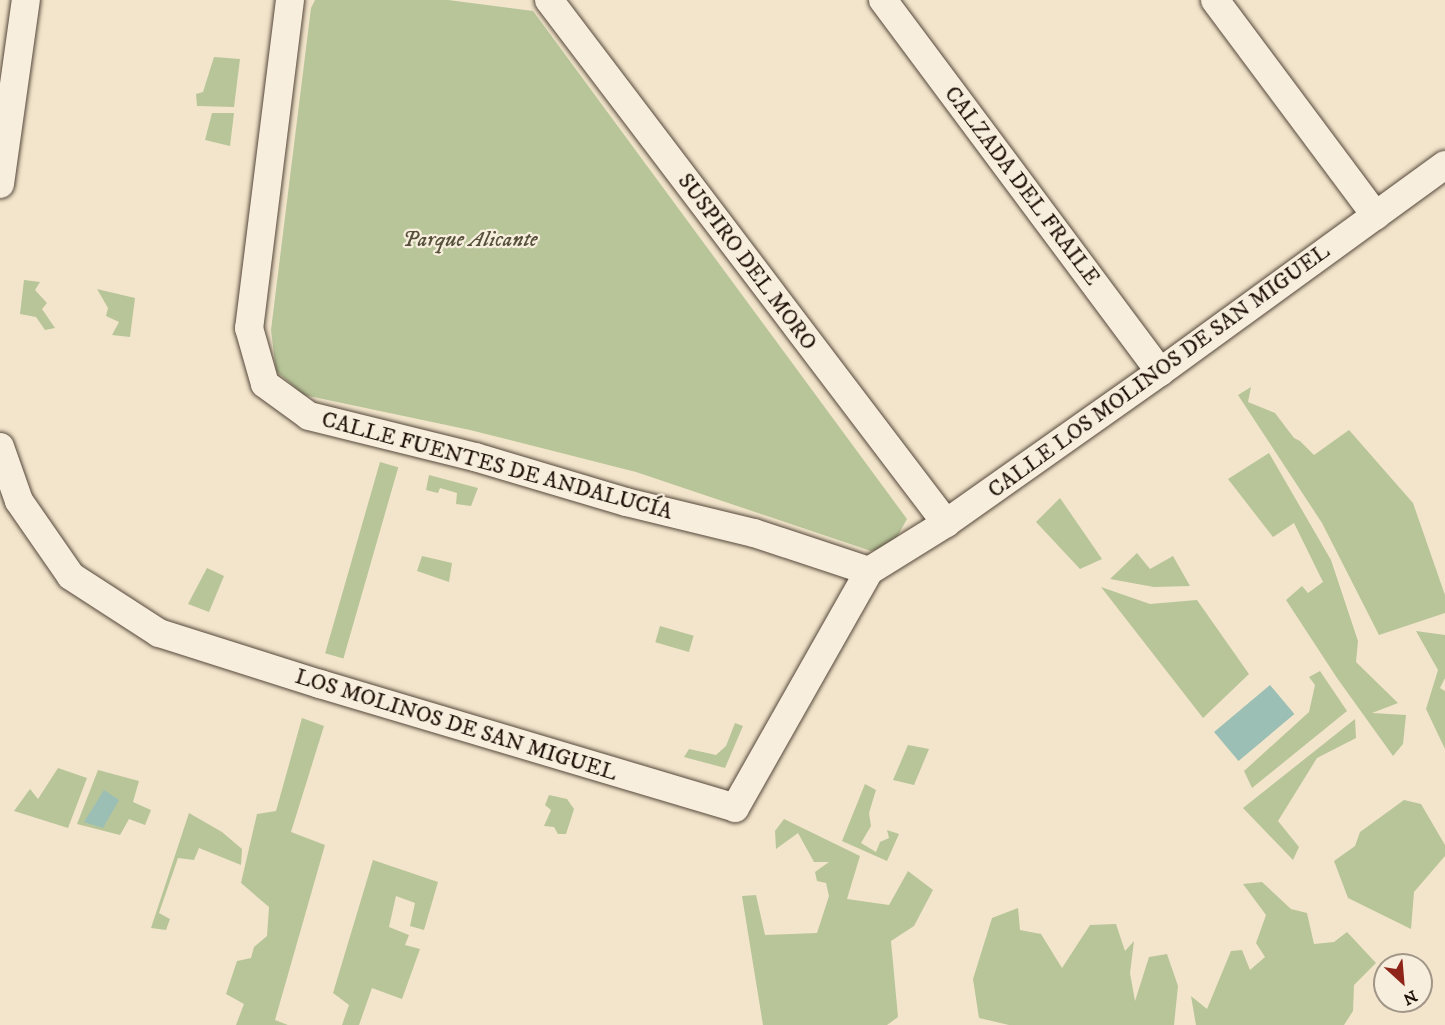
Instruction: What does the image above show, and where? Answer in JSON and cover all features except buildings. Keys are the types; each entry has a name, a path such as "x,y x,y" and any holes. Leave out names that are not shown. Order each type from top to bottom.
{"street":[{"path":"0,184 26,0"},
{"name":"CALLE FUENTES DE ANDALUCÍA","path":"290,0 249,328 265,384 309,416 475,457 626,502 754,533 869,571"},
{"name":"SUSPIRO DEL MORO","path":"549,0 945,523"},
{"name":"CALZADA DEL FRAILE","path":"883,0 1160,372"},
{"path":"1215,0 1376,216"},
{"name":"CALLE LOS MOLINOS DE SAN MIGUEL","path":"869,571 945,523 1160,372 1445,165"},
{"name":"LOS MOLINOS DE SAN MIGUEL","path":"0,447 19,501 71,576 159,633 735,808 869,571"}],"green space":[{"name":"Parque Alicante","path":"315,0 448,0 533,11 907,519 892,546 871,551 636,472 470,430 304,395 276,371 271,330 311,8"},
{"path":"214,57 240,59 234,107 197,106 196,94 203,92"},
{"path":"212,113 234,113 230,146 205,140"},
{"path":"24,280 40,282 35,290 47,303 42,309 55,328 45,330 36,317 20,314"},
{"path":"97,289 135,298 130,337 112,335 119,322 106,316 108,308"},
{"path":"1251,387 1248,402 1275,413 1294,438 1314,455 1349,430 1413,503 1445,595 1445,613 1379,635 1322,523 1238,395"},
{"path":"1269,453 1331,560 1358,641 1356,662 1398,703 1372,713 1406,715 1403,744 1393,756 1337,678 1286,600 1302,586 1308,593 1323,582 1294,523 1273,537 1228,479"},
{"path":"380,462 398,467 343,659 325,653"},
{"path":"429,475 478,488 471,506 456,504 457,493 440,488 438,493 426,490"},
{"path":"1060,498 1102,559 1080,569 1036,522"},
{"path":"1137,553 1150,569 1173,556 1190,586 1154,587 1110,579"},
{"path":"422,556 452,563 449,582 417,571"},
{"path":"207,568 224,576 209,612 188,604"},
{"path":"1101,587 1150,604 1197,600 1249,674 1203,718"},
{"path":"660,626 694,636 689,652 655,642"},
{"path":"1416,631 1445,635 1445,678 1440,688 1445,691 1445,749 1426,709 1438,670"},
{"path":"1320,671 1347,711 1252,788 1244,771 1309,712 1315,685 1309,677"},
{"path":"302,718 324,726 291,832 325,845 275,1020 288,1025 236,1025 244,1004 226,994 237,961 251,958 254,947 267,936 269,907 241,883 257,814 276,811"},
{"path":"1355,719 1356,738 1317,758 1278,821 1299,847 1293,860 1243,808"},
{"path":"735,723 743,726 725,768 684,757 689,749 716,755 726,746"},
{"path":"908,745 929,749 914,785 893,780"},
{"path":"58,768 87,778 68,828 14,811 30,789 38,799"},
{"path":"98,770 139,781 133,802 151,810 145,825 129,819 120,835 77,824"},
{"path":"865,784 876,790 869,813 871,826 861,843 876,852 880,842 889,838 887,830 899,834 887,861 842,841"},
{"path":"549,795 567,799 574,809 566,834 558,834 554,827 544,826 551,810 545,805"},
{"path":"1404,800 1421,804 1445,845 1445,856 1414,892 1411,929 1348,898 1334,861 1355,846 1360,832"},
{"path":"189,813 222,832 242,849 241,865 199,848 194,860 178,858 159,913 170,919 166,930 151,928"},
{"path":"784,819 860,856 847,899 889,905 908,871 933,890 914,926 891,941 898,1017 887,1025 763,1025 742,896 756,895 765,935 817,933 829,896 826,883 817,881 815,872 829,862 814,862 798,833 776,849 775,831"},
{"path":"373,860 438,882 424,930 410,926 415,903 396,896 389,927 409,935 405,945 420,949 402,999 372,988 359,1025 342,1025 349,1005 333,993"},
{"path":"1262,882 1291,909 1307,913 1314,944 1334,942 1347,932 1373,960 1373,966 1354,985 1353,1011 1344,1025 1196,1025 1191,996 1207,1009 1231,951 1242,950 1250,970 1265,957 1256,943 1266,915 1243,884"},
{"path":"1018,908 1020,930 1041,934 1062,968 1090,925 1116,924 1125,951 1134,941 1130,973 1135,1001 1149,957 1167,954 1178,986 1174,1025 1009,1025 979,1018 973,979 992,918"}],"water":[{"path":"1270,685 1294,714 1239,761 1214,732"},
{"path":"104,790 119,800 103,828 84,822"}]}
